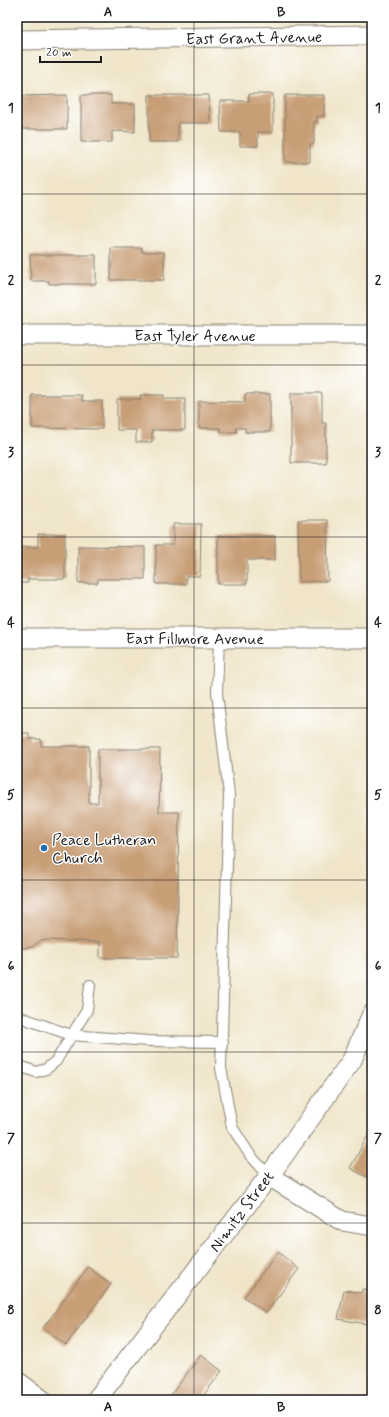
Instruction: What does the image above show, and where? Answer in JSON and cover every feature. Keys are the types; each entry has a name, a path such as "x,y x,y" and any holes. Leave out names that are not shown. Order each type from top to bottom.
{"street":[{"name":"East Grant Avenue","path":"17,40 372,35"},
{"name":"East Tyler Avenue","path":"17,335 372,335"},
{"name":"East Fillmore Avenue","path":"17,638 372,638"},
{"name":"Nimitz Street","path":"96,1400 268,1176 352,1060 372,1014"},
{"path":"268,1176 342,1221 372,1226"},
{"path":"17,1382 40,1400"}],"lane":[{"path":"219,638 217,693 229,795 221,1068 232,1127 250,1155 268,1176"},
{"path":"17,1065 36,1072 46,1070 56,1061 87,1010 90,985"},
{"path":"17,1016 71,1035 148,1041 222,1042"}],"building":[{"path":"249,94 273,94 273,132 258,132 258,146 240,146 240,132 221,132 220,101 249,101"},
{"path":"67,95 67,129 19,129 19,96"},
{"path":"81,95 111,95 111,104 135,104 135,132 112,131 112,142 81,142"},
{"path":"149,95 209,95 210,123 178,123 178,142 149,142"},
{"path":"285,95 324,95 324,116 317,116 317,122 314,122 314,144 310,144 310,162 285,162"},
{"path":"111,248 142,248 142,252 164,252 164,280 111,280"},
{"path":"30,255 96,255 96,284 49,284 49,281 31,281"},
{"path":"291,393 322,393 322,423 326,423 326,463 291,463"},
{"path":"245,394 270,394 270,432 245,432 245,428 236,428 237,432 221,432 220,428 199,428 199,401 245,402"},
{"path":"32,395 82,395 82,401 102,401 102,429 32,428"},
{"path":"140,395 164,395 164,399 185,399 185,430 152,430 152,442 136,442 136,430 117,430 117,399 141,399"},
{"path":"298,520 327,520 328,581 299,582"},
{"path":"173,524 201,524 200,576 186,576 186,584 156,584 156,545 173,545"},
{"path":"38,534 65,534 65,579 28,579 28,583 17,583 17,547 38,547"},
{"path":"218,536 275,536 275,560 247,560 247,584 218,584"},
{"path":"78,546 145,547 145,579 98,579 98,583 78,583"},
{"path":"17,733 29,733 29,739 41,739 41,746 89,746 89,803 98,803 98,749 160,749 159,812 179,812 177,958 100,958 100,942 41,940 32,947 17,949"},
{"path":"372,1128 372,1180 350,1168"},
{"path":"278,1252 299,1269 266,1313 244,1297"},
{"path":"88,1267 111,1284 66,1345 43,1328"},
{"path":"362,1289 372,1290 372,1325 338,1319 344,1290 361,1293"},
{"path":"201,1355 222,1371 200,1400 167,1400"}],"place":[{"name":"Peace Lutheran Church","path":"44,848"}]}
